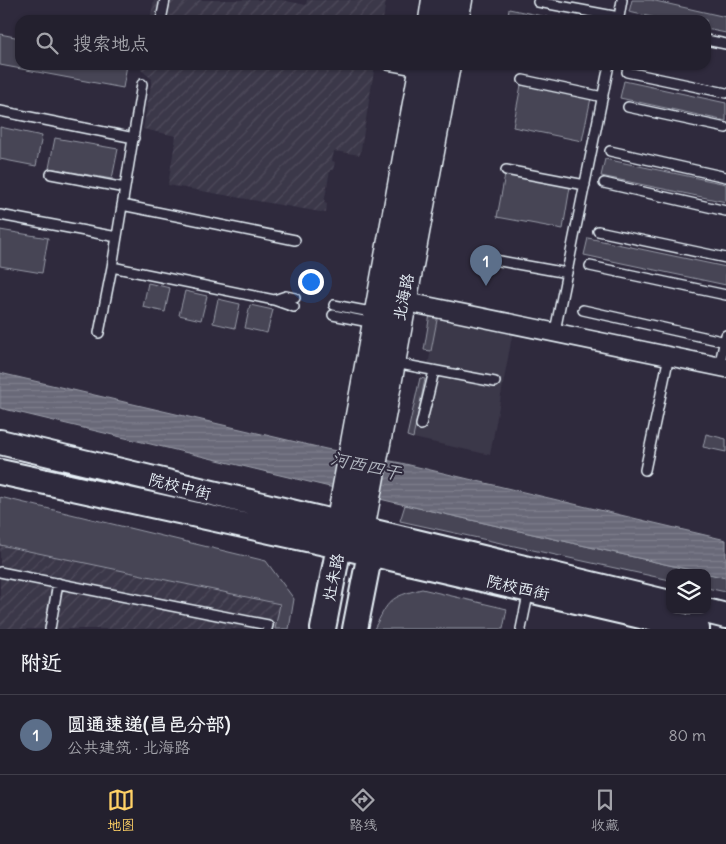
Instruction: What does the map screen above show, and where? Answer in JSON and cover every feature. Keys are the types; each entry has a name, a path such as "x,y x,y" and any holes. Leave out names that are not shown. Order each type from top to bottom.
{"main road":[{"path":"434,15 436,0"},
{"path":"455,15 458,0"},
{"name":"北海路","path":"352,538 355,499 386,313 400,258 431,70"},
{"name":"北海路","path":"364,451 391,362 386,313"},
{"name":"院校中街","path":"0,442 352,538"},
{"name":"院校中街","path":"0,472 352,538"},
{"name":"院校西街","path":"352,538 529,590 697,629"},
{"name":"院校西街","path":"352,538 666,601"},
{"name":"灶朱路","path":"323,629 352,538"},
{"name":"灶朱路","path":"352,538 355,629"},
{"path":"711,612 726,616"}],"street":[{"path":"386,313 555,332 722,368"}],"lane":[{"path":"162,15 165,0"},
{"path":"618,15 622,0"},
{"path":"538,2 612,15"},
{"path":"711,41 726,44"},
{"path":"555,332 609,70"},
{"path":"627,72 726,93"},
{"path":"523,80 603,97"},
{"path":"99,333 112,267 142,84"},
{"path":"628,107 726,128"},
{"path":"0,111 134,138"},
{"path":"610,151 726,177"},
{"path":"506,170 585,185"},
{"path":"51,174 125,188"},
{"path":"604,184 726,211"},
{"path":"122,205 295,240"},
{"path":"0,215 117,237"},
{"path":"598,231 726,258"},
{"path":"489,259 567,273"},
{"path":"590,266 726,295"},
{"path":"112,267 274,300 286,296 295,303"},
{"path":"334,305 386,313"},
{"path":"583,310 726,340 722,368"},
{"path":"333,315 386,313"},
{"path":"645,470 669,356"},
{"path":"391,362 495,382"},
{"path":"421,425 434,371"},
{"path":"0,572 268,625 267,629"},
{"path":"50,629 58,583"},
{"path":"521,629 529,590"}],"shaded area":[{"path":"154,0 282,0 306,5 307,0 386,0 384,15 151,15"},
{"path":"632,0 651,0 726,17 726,33 711,30 711,15 642,15 629,12"},
{"path":"509,9 537,15 508,15"},
{"path":"0,34 15,37 15,68 0,65"},
{"path":"27,70 126,70 123,88"},
{"path":"141,70 374,70 360,155 334,151 332,161 335,162 333,170 330,170 324,203 327,204 326,213 168,185 176,136 143,129 152,79"},
{"path":"624,81 726,103 726,121 620,98"},
{"path":"521,85 591,98 582,141 513,127"},
{"path":"0,127 42,136 36,166 0,159"},
{"path":"55,138 118,149 112,179 49,168"},
{"path":"605,159 726,184 726,202 601,176"},
{"path":"505,175 570,187 563,229 497,217"},
{"path":"0,230 48,238 42,273 0,266"},
{"path":"588,238 726,267 726,285 584,255"},
{"path":"148,283 170,288 165,312 143,307"},
{"path":"185,291 207,296 201,320 179,315"},
{"path":"218,299 240,304 235,328 213,323"},
{"path":"250,305 273,310 267,333 245,328"},
{"path":"430,314 438,315 431,351 424,350"},
{"path":"438,315 513,331 490,455 413,438"},
{"path":"420,378 425,379 413,438 407,436"},
{"path":"706,434 726,439 726,452 703,447"},
{"path":"0,497 266,561 294,599 289,629 275,629 280,604 0,545"},
{"path":"405,505 686,569 666,569 666,579 400,521"},
{"path":"0,545 280,604 275,629 0,629"},
{"path":"711,574 726,578 726,592 711,589"},
{"path":"422,589 507,609 503,629 374,629 391,601"}],"water":[{"name":"河西四干","path":"0,373 326,449 401,463 726,540 726,578 711,575 711,569 686,569 405,505 0,408"}],"place":[{"name":"圆通速递(昌邑分部)","path":"486,286"}]}
